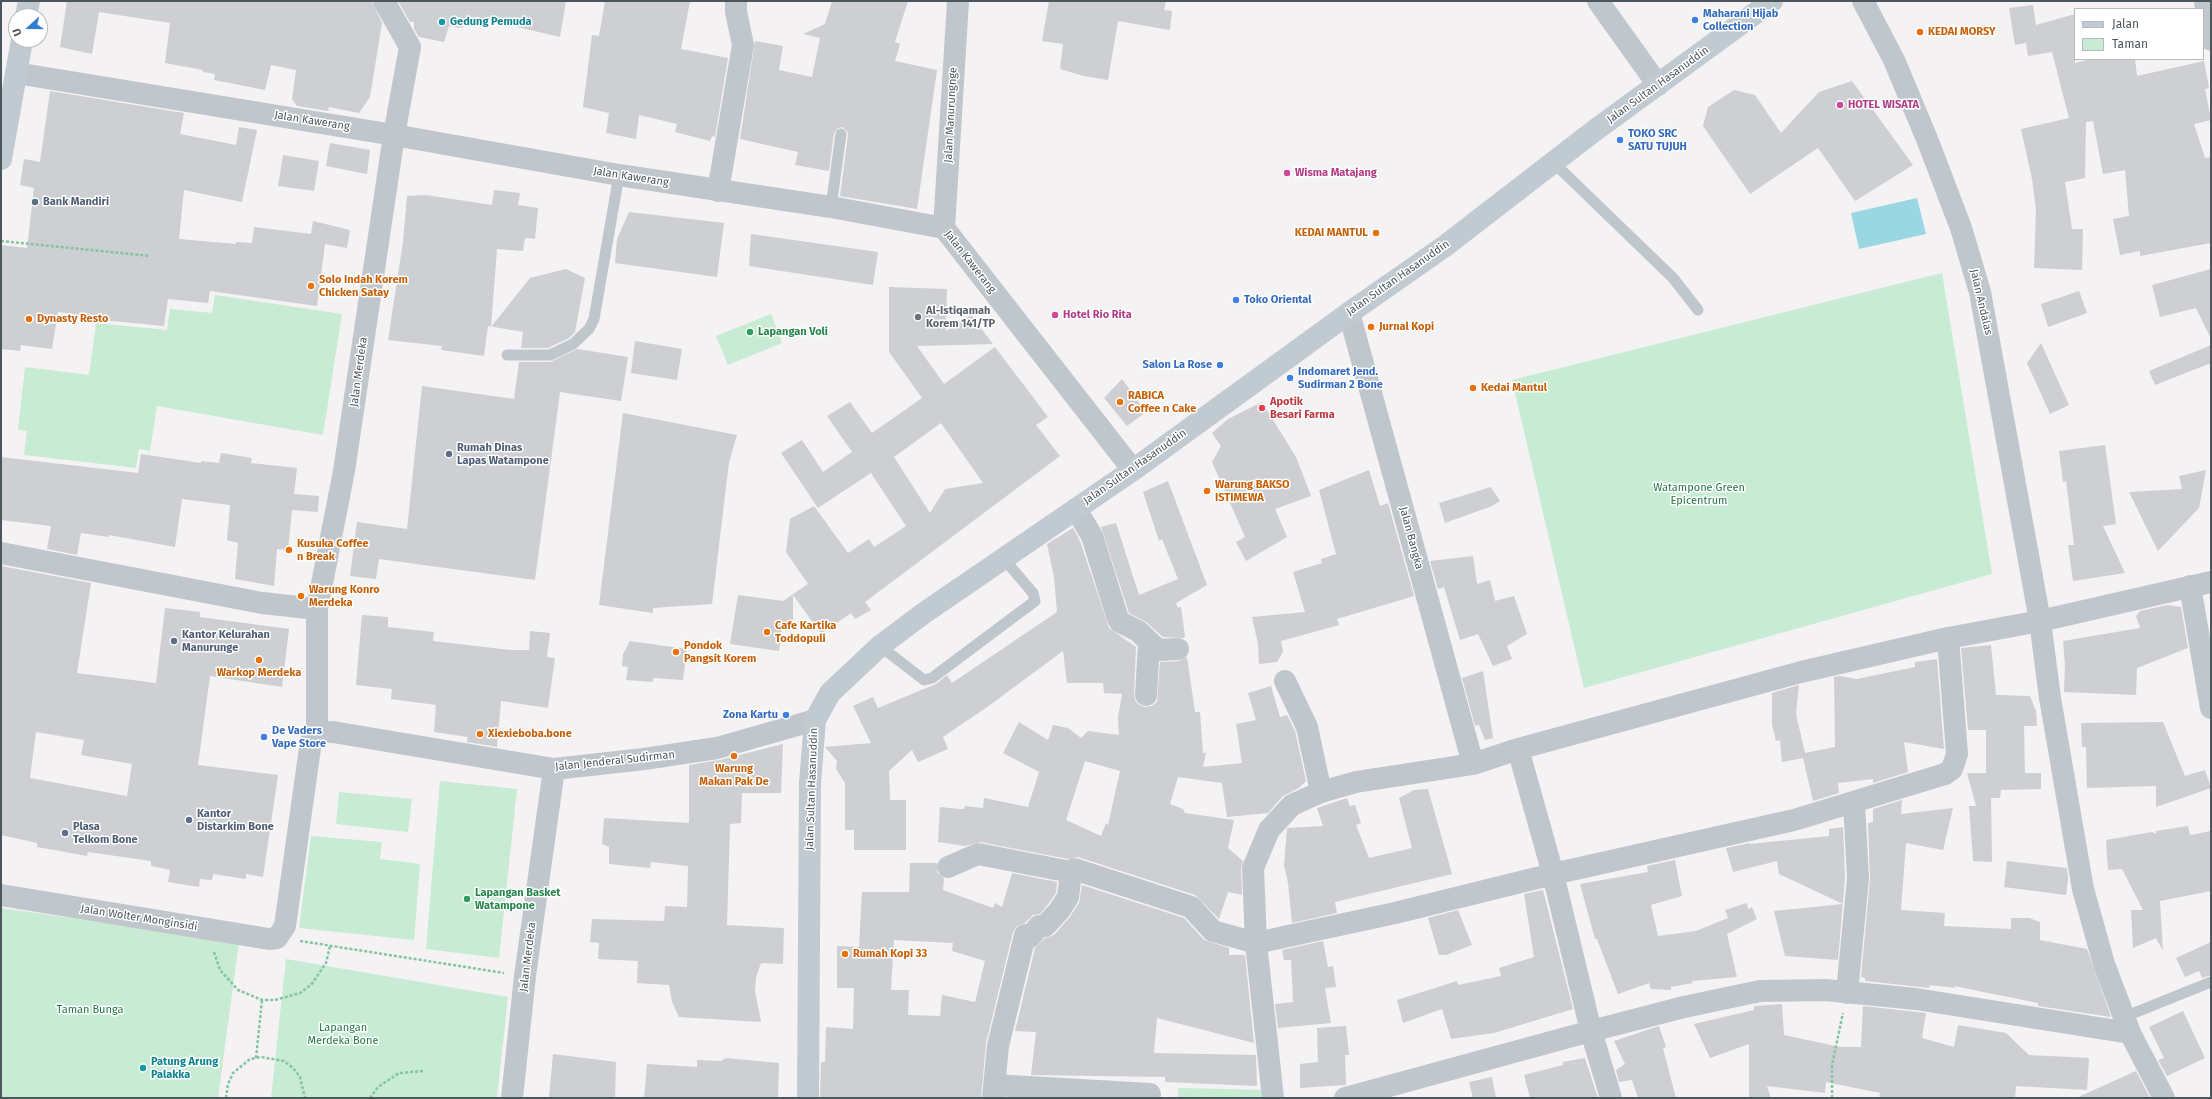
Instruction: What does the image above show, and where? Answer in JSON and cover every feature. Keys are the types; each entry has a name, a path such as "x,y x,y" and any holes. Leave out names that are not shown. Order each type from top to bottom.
{"main road":[{"name":"Jalan Sultan Hasanuddin","path":"808,1098 810,783 815,720 830,693 880,646 1133,470 1349,313 1445,246 1772,1"},
{"path":"1,160 8,72 18,48"}],"street":[{"name":"Jalan Merdeka","path":"317,732 317,609 344,471 394,135 410,47 384,1"},
{"path":"718,191 743,45 736,12 736,1"},
{"name":"Jalan Manurungnge","path":"944,228 958,1"},
{"path":"1598,1 1658,85"},
{"name":"Jalan Andalas","path":"1863,1 1894,60 1927,139 1961,228 1980,292 2040,621 2050,698 2083,889 2104,964 2127,1025 2164,1098"},
{"path":"2205,1 2211,40"},
{"name":"Jalan Kawerang","path":"8,72 394,135 619,175 831,207 944,228 1133,470"},
{"name":"Jalan Bangka","path":"1349,313 1473,764"},
{"path":"1076,509 1092,536 1120,622 1138,631 1158,650 1178,649"},
{"path":"1,553 262,603 317,609"},
{"path":"1273,1098 1256,943 1253,868 1269,830 1292,805 1321,792 1356,782 1473,764 1518,749 1800,672 1948,638 2040,621 2201,584 2211,708"},
{"path":"948,867 978,854 1071,872 1074,869 1191,907 1213,931 1256,943 1395,913 1553,874 1794,820 1854,803 1945,774 1952,769 1957,754 1948,638"},
{"path":"1146,695 1149,643"},
{"path":"1285,681 1307,727 1321,792"},
{"name":"Jalan Jenderal Sudirman","path":"317,732 333,732 554,769 644,759 718,748 815,720"},
{"path":"277,938 285,926 311,741 317,732"},
{"path":"1518,749 1553,874 1591,1031 1611,1098"},
{"name":"Jalan Merdeka","path":"512,1098 525,976 554,769"},
{"path":"1848,993 1858,878 1854,803"},
{"path":"1071,872 1068,897 1059,911 1045,926 1040,926 1030,937 1025,935 998,1046 993,1091 1150,1094"},
{"name":"Jalan Wolter Monginsidi","path":"1,895 213,931 269,939 277,938"},
{"path":"1345,1098 1684,1007 1760,991 1825,990 1916,999 2127,1025"}],"lane":[{"path":"831,207 841,134"},
{"path":"1554,163 1673,278 1698,310"},
{"path":"507,355 550,355 573,344 589,329 594,318 619,175"},
{"path":"880,646 924,680 932,678 1035,602 1033,593 1004,559"},
{"path":"2127,1025 2211,982"}],"path":[{"path":"1,241 150,256"},
{"path":"213,931 213,945 220,970 238,990 262,1000 288,998 311,985 326,963 330,946"},
{"path":"277,938 525,976"},
{"path":"1832,1098 1832,1065 1848,993"},
{"path":"256,1058 262,1000"},
{"path":"226,1098 228,1084 233,1073 241,1065 256,1058 273,1057 284,1061 293,1068 300,1077 304,1087 305,1098"},
{"path":"370,1098 378,1087 399,1073 424,1071"}],"green space":[{"name":"Watampone Green Epicentrum","path":"1942,273 1992,574 1584,688 1512,380"},
{"path":"215,295 342,314 323,435 157,406 150,451 139,449 136,468 24,455 27,431 18,430 25,367 89,375 96,323 167,330 170,309 212,313"},
{"path":"771,314 782,343 728,365 716,336"},
{"path":"440,781 517,789 499,958 426,949"},
{"path":"339,792 412,799 408,832 336,824"},
{"path":"311,836 382,842 380,859 420,864 414,940 299,928"},
{"name":"Taman Bunga","path":"1,908 239,942 218,1098 1,1098"},
{"name":"Lapangan Merdeka Bone","path":"286,959 508,997 497,1098 271,1098"},
{"path":"1178,1088 1268,1090 1269,1098 1178,1098"}],"water":[{"path":"1917,198 1926,234 1859,249 1851,213"}],"building":[{"path":"67,1 372,1 382,23 370,97 359,113 329,107 328,111 297,106 292,99 296,70 271,65 265,90 214,80 215,74 203,72 203,70 165,63 170,23 99,12 92,54 60,47"},
{"path":"398,1 566,1 560,37 475,17 461,28 449,26 444,42 419,37 414,29 414,22 410,22"},
{"path":"605,1 690,1 681,49 728,58 715,137 712,136 710,141 675,132 677,124 639,115 636,139 606,133 609,113 583,107 592,35 599,36"},
{"path":"832,1 908,1 895,42 900,44 895,61 937,70 917,209 840,196 848,135 847,131 842,127 838,128 834,133 829,171 795,165 798,152 740,139 755,41 783,46 779,70 812,77 820,38 803,34 825,24"},
{"path":"1049,1 1166,1 1164,10 1172,11 1170,30 1118,21 1108,80 1084,76 1060,69 1063,44 1042,41"},
{"path":"2033,5 2036,25 2074,14 2075,63 2087,60 2135,60 2137,76 2204,61 2209,88 2205,89 2211,120 2194,124 2205,158 2211,157 2211,243 2140,256 2140,251 2120,255 2113,219 2129,216 2125,170 2103,174 2093,121 2086,122 2085,178 2065,182 2072,229 2083,229 2082,270 2034,268 2036,210 2032,179 2021,129 2069,118 2052,52 2028,56 2026,43 2015,45 2009,8"},
{"path":"1852,81 1913,165 1855,201 1818,148 1750,194 1703,126 1708,107 1734,90 1755,95 1781,133 1819,92"},
{"path":"50,91 184,113 180,134 236,145 239,127 257,130 242,202 184,190 179,239 236,244 236,242 252,243 254,227 311,234 313,221 350,230 347,248 325,244 317,306 210,291 208,303 168,299 164,326 102,320 102,318 58,312 52,349 21,345 20,351 1,349 1,245 27,248 34,188 20,185 24,159 40,162"},
{"path":"330,143 370,150 367,174 326,166"},
{"path":"283,155 319,161 314,191 278,186"},
{"path":"494,190 520,193 518,205 538,208 535,239 525,238 523,251 497,249 491,327 488,326 484,356 441,350 442,346 388,340 403,242 407,196 426,195 492,205"},
{"path":"629,212 724,223 717,277 615,263 617,239"},
{"path":"751,234 878,252 873,285 749,266"},
{"path":"566,269 585,278 575,332 569,338 548,348 521,348 523,332 491,327 530,278"},
{"path":"2211,269 2211,339 2196,308 2160,317 2152,285"},
{"path":"889,287 947,289 946,331 971,315 993,344 917,346 944,384 995,347 1048,417 1036,425 1060,456 865,602 871,610 855,619 851,613 821,634 793,595 793,629 782,628 779,651 730,644 738,595 783,601 808,584 786,552 790,519 814,506 848,553 869,539 874,547 906,526 871,473 818,508 781,453 802,440 823,472 852,452 827,416 850,402 872,433 922,398 889,352","holes":["941,423 983,483 945,489 930,513 894,457"]},
{"path":"2079,291 2087,313 2048,327 2041,304"},
{"path":"635,341 682,349 677,380 631,373"},
{"path":"2041,343 2069,405 2050,414 2027,363"},
{"path":"2211,345 2211,363 2155,385 2149,371"},
{"path":"577,349 628,357 621,401 560,392 535,580 379,559 376,579 350,576 357,522 407,529 422,386 514,399 519,362 550,362"},
{"path":"1122,379 1146,412 1127,426 1104,398"},
{"path":"1262,402 1296,457 1311,496 1275,509 1287,537 1246,561 1236,542 1245,537 1212,462 1221,446 1212,433 1228,419"},
{"path":"623,413 737,435 729,462 712,604 653,608 653,613 599,605"},
{"path":"2105,445 2116,524 2103,526 2125,573 2073,581 2068,545 2074,545 2066,481 2063,482 2059,451"},
{"path":"221,453 252,458 251,463 297,468 294,494 319,496 318,512 292,510 288,550 277,549 274,586 235,579 238,543 227,540 230,505 182,499 175,547 109,535 109,537 81,533 77,555 47,549 51,526 1,520 1,457 138,473 141,454 201,463 201,461 219,463"},
{"path":"1369,470 1380,506 1388,503 1414,596 1337,619 1339,625 1281,641 1283,652 1277,662 1259,664 1258,644 1252,617 1305,612 1293,572 1322,563 1321,559 1336,554 1319,490"},
{"path":"2206,470 2199,508 2158,551 2129,492 2182,489 2179,476"},
{"path":"1168,481 1207,585 1176,603 1178,608 1181,607 1184,638 1163,637 1146,622 1129,613 1101,527 1116,523 1139,595 1178,579 1162,539 1159,541 1143,492"},
{"path":"1491,487 1500,501 1492,506 1445,523 1439,503"},
{"path":"1073,528 1080,541 1109,628 1136,647 1134,694 1135,700 1139,705 1145,707 1151,706 1157,702 1160,662 1179,661 1187,657 1195,712 1200,712 1203,753 1206,753 1203,767 1242,763 1236,724 1256,720 1248,693 1271,686 1280,717 1287,715 1295,731 1306,781 1299,788 1283,796 1268,813 1227,817 1222,783 1178,777 1170,804 1183,809 1185,813 1234,820 1228,848 1243,861 1241,868 1242,895 1228,892 1219,919 1195,895 1078,857 1068,859 980,842 965,846 938,842 940,807 964,809 965,806 983,808 984,798 1028,807 1039,772 1003,753 1019,722 1048,740 1053,725 1068,728 1081,738 1088,731 1119,735 1118,717 1122,694 1104,693 1103,683 1067,683 1063,651 990,705 943,737 948,749 918,762 912,750 889,771 890,800 906,800 906,850 854,850 854,830 845,830 845,783 836,769 837,761 825,747 871,743 853,706 873,697 878,708 936,684 947,675 952,683 1057,612 1054,577 1047,544","holes":["1085,761 1120,771 1108,825 1106,823 1101,836 1066,820"]},
{"path":"1473,556 1477,584 1490,580 1495,601 1514,596 1527,634 1507,646 1512,659 1493,666 1478,634 1460,640 1444,587 1438,589 1430,561"},
{"path":"1,566 91,583 77,673 156,683 165,608 200,612 200,617 289,629 282,687 210,676 198,765 278,775 263,877 246,874 246,879 213,874 212,880 200,879 199,887 168,882 170,870 151,866 151,861 88,852 87,856 37,847 37,843 1,835","holes":["36,732 84,740 81,755 132,764 127,796 30,778"]},
{"path":"2167,605 2181,607 2188,648 2137,668 2136,695 2064,692 2065,665 2063,641 2140,628 2136,616 2140,611"},
{"path":"362,615 388,617 388,627 434,632 433,641 510,650 529,650 530,631 550,633 547,657 555,658 548,708 501,701 497,747 467,742 468,737 434,732 436,705 391,699 392,689 356,685"},
{"path":"630,641 687,649 683,680 653,678 653,682 626,680 628,667 622,666 623,654"},
{"path":"1991,645 1996,695 2030,696 2036,711 2037,726 2024,726 2025,773 2041,773 2041,789 2001,790 2000,798 1991,798 1992,862 1973,861 1969,806 1976,806 1967,773 1986,773 1986,730 1968,730 1961,648"},
{"path":"1937,659 1944,749 1904,742 1908,772 1873,783 1873,779 1838,783 1839,793 1813,801 1803,758 1782,762 1780,740 1776,741 1772,724 1772,693 1799,685 1796,714 1805,753 1835,747 1834,677 1839,676 1857,679 1915,667 1915,662"},
{"path":"1483,671 1493,738 1485,740 1479,725 1475,726 1462,678"},
{"path":"2163,722 2185,776 2205,770 2211,788 2156,807 2156,786 2087,788 2086,747 2082,747 2081,723"},
{"path":"783,744 781,793 742,793 741,823 730,824 727,925 784,928 783,964 761,963 756,977 755,991 761,1022 679,1017 672,1002 669,985 637,983 638,961 598,959 599,943 590,942 592,919 664,921 665,906 687,907 688,866 651,862 650,868 609,864 609,847 602,844 604,818 689,823 689,765 720,760"},
{"path":"1428,789 1452,874 1335,902 1337,913 1292,923 1288,883 1284,865 1287,828 1323,826 1317,808 1347,798 1350,806 1355,805 1361,823 1356,825 1369,858 1412,848 1399,798 1414,790"},
{"path":"1902,800 1901,814 1953,808 1943,850 1906,843 1901,910 1945,913 1944,926 2011,929 2011,918 2029,918 2040,922 2040,940 2087,949 2111,1017 2038,1006 2038,1003 1954,986 1956,988 1930,985 1929,988 1865,981 1865,978 1861,977 1870,879 1868,823 1873,822 1873,809"},
{"path":"2188,826 2190,835 2211,831 2211,891 2160,901 2163,951 2156,938 2133,948 2131,910 2143,910 2122,869 2108,870 2106,840 2152,832 2156,834 2156,831"},
{"path":"1843,827 1845,878 1843,904 1779,874 1777,861 1733,872 1726,848 1750,843 1829,836 1829,829"},
{"path":"1675,860 1682,896 1651,905 1658,936 1696,931 1728,918 1725,910 1747,903 1748,909 1752,907 1757,919 1727,934 1737,977 1692,981 1693,983 1671,987 1671,990 1651,989 1649,983 1618,994 1597,939 1595,939 1580,884 1648,872 1647,866"},
{"path":"2007,861 2067,868 2068,878 2066,895 2004,887"},
{"path":"910,863 937,863 937,872 944,878 943,890 993,908 995,903 1002,907 1012,873 1057,882 1056,893 1040,914 1033,915 1025,923 1017,926 1013,932 986,1043 981,1098 820,1098 821,1062 825,1062 826,1027 853,1029 854,988 837,988 837,946 859,947 862,892 909,892","holes":["894,940 953,943 952,951 985,961 975,1002 942,995 940,1016 908,1015 909,990 891,990"]},
{"path":"1082,885 1184,918 1204,940 1229,948 1229,955 1245,955 1254,1043 1157,1018 1154,1053 1256,1055 1257,1086 1165,1082 1165,1077 1031,1075 1036,1032 1015,1031 1035,948 1045,938 1054,935 1069,918 1079,903"},
{"path":"1543,890 1573,1009 1494,1033 1451,1039 1442,1009 1403,1023 1397,1000 1457,981 1458,985 1501,976 1499,968 1534,957 1524,894"},
{"path":"1843,904 1838,960 1785,956 1774,911"},
{"path":"1458,910 1472,945 1446,955 1439,955 1428,918"},
{"path":"1323,941 1328,967 1333,966 1336,987 1325,988 1331,1023 1278,1028 1275,1004 1293,1002 1291,960 1284,960 1282,950"},
{"path":"2211,942 2211,975 2202,978 2199,971 2185,977 2176,958"},
{"path":"1782,1004 1784,1035 1840,1047 1861,1047 1863,1006 1926,1013 1922,1038 1954,1047 1958,1025 2006,1033 2029,1055 2089,1058 2087,1090 2016,1086 2015,1098 1879,1098 1880,1093 1826,1082 1825,1093 1767,1086 1771,1098 1749,1098 1749,1044 1710,1058 1694,1024 1754,1010 1754,1006"},
{"path":"2183,1011 2205,1058 2167,1076 2158,1060 2164,1058 2149,1027"},
{"path":"1346,1026 1349,1055 1345,1055 1346,1085 1300,1088 1300,1064 1318,1062 1317,1028"},
{"path":"1659,1026 1666,1047 1663,1048 1676,1098 1638,1098 1632,1080 1619,1082 1616,1070 1625,1064 1614,1041"},
{"path":"553,1054 616,1062 615,1098 549,1098"},
{"path":"726,1058 779,1063 778,1097 644,1098 647,1064 697,1067 697,1060 721,1061"},
{"path":"1585,1058 1598,1098 1530,1098 1524,1075 1563,1065 1563,1062"},
{"path":"2136,1071 2150,1098 2076,1098"},
{"path":"1492,1077 1496,1098 1473,1098 1469,1082"}],"place":[{"name":"Maharani Hijab Collection","path":"1695,20"},
{"name":"Gedung Pemuda","path":"442,22"},
{"name":"KEDAI MORSY","path":"1920,32"},
{"name":"HOTEL WISATA","path":"1840,105"},
{"name":"TOKO SRC SATU TUJUH","path":"1620,140"},
{"name":"Wisma Matajang","path":"1287,173"},
{"name":"Bank Mandiri","path":"35,202"},
{"name":"KEDAI MANTUL","path":"1376,233"},
{"name":"Solo Indah Korem Chicken Satay","path":"311,286"},
{"name":"Toko Oriental","path":"1236,300"},
{"name":"Hotel Rio Rita","path":"1055,315"},
{"name":"Al-Istiqamah Korem 141/TP","path":"918,317"},
{"name":"Dynasty Resto","path":"29,319"},
{"name":"Jurnal Kopi","path":"1371,327"},
{"name":"Lapangan Voli","path":"750,332"},
{"name":"Salon La Rose","path":"1220,365"},
{"name":"Indomaret Jend. Sudirman 2 Bone","path":"1290,378"},
{"name":"Kedai Mantul","path":"1473,388"},
{"name":"RABICA Coffee n Cake","path":"1120,402"},
{"name":"Apotik Besari Farma","path":"1262,408"},
{"name":"Rumah Dinas Lapas Watampone","path":"449,454"},
{"name":"Warung BAKSO ISTIMEWA","path":"1207,491"},
{"name":"Kusuka Coffee n Break","path":"289,550"},
{"name":"Warung Konro Merdeka","path":"301,596"},
{"name":"Cafe Kartika Toddopuli","path":"767,632"},
{"name":"Kantor Kelurahan Manurunge","path":"174,641"},
{"name":"Pondok Pangsit Korem","path":"676,652"},
{"name":"Warkop Merdeka","path":"259,660"},
{"name":"Zona Kartu","path":"786,715"},
{"name":"Xiexieboba.bone","path":"480,734"},
{"name":"De Vaders Vape Store","path":"264,737"},
{"name":"Warung Makan Pak De","path":"734,756"},
{"name":"Kantor Distarkim Bone","path":"189,820"},
{"name":"Plasa Telkom Bone","path":"65,833"},
{"name":"Lapangan Basket Watampone","path":"467,899"},
{"name":"Rumah Kopi 33","path":"845,954"},
{"name":"Patung Arung Palakka","path":"143,1068"}]}
